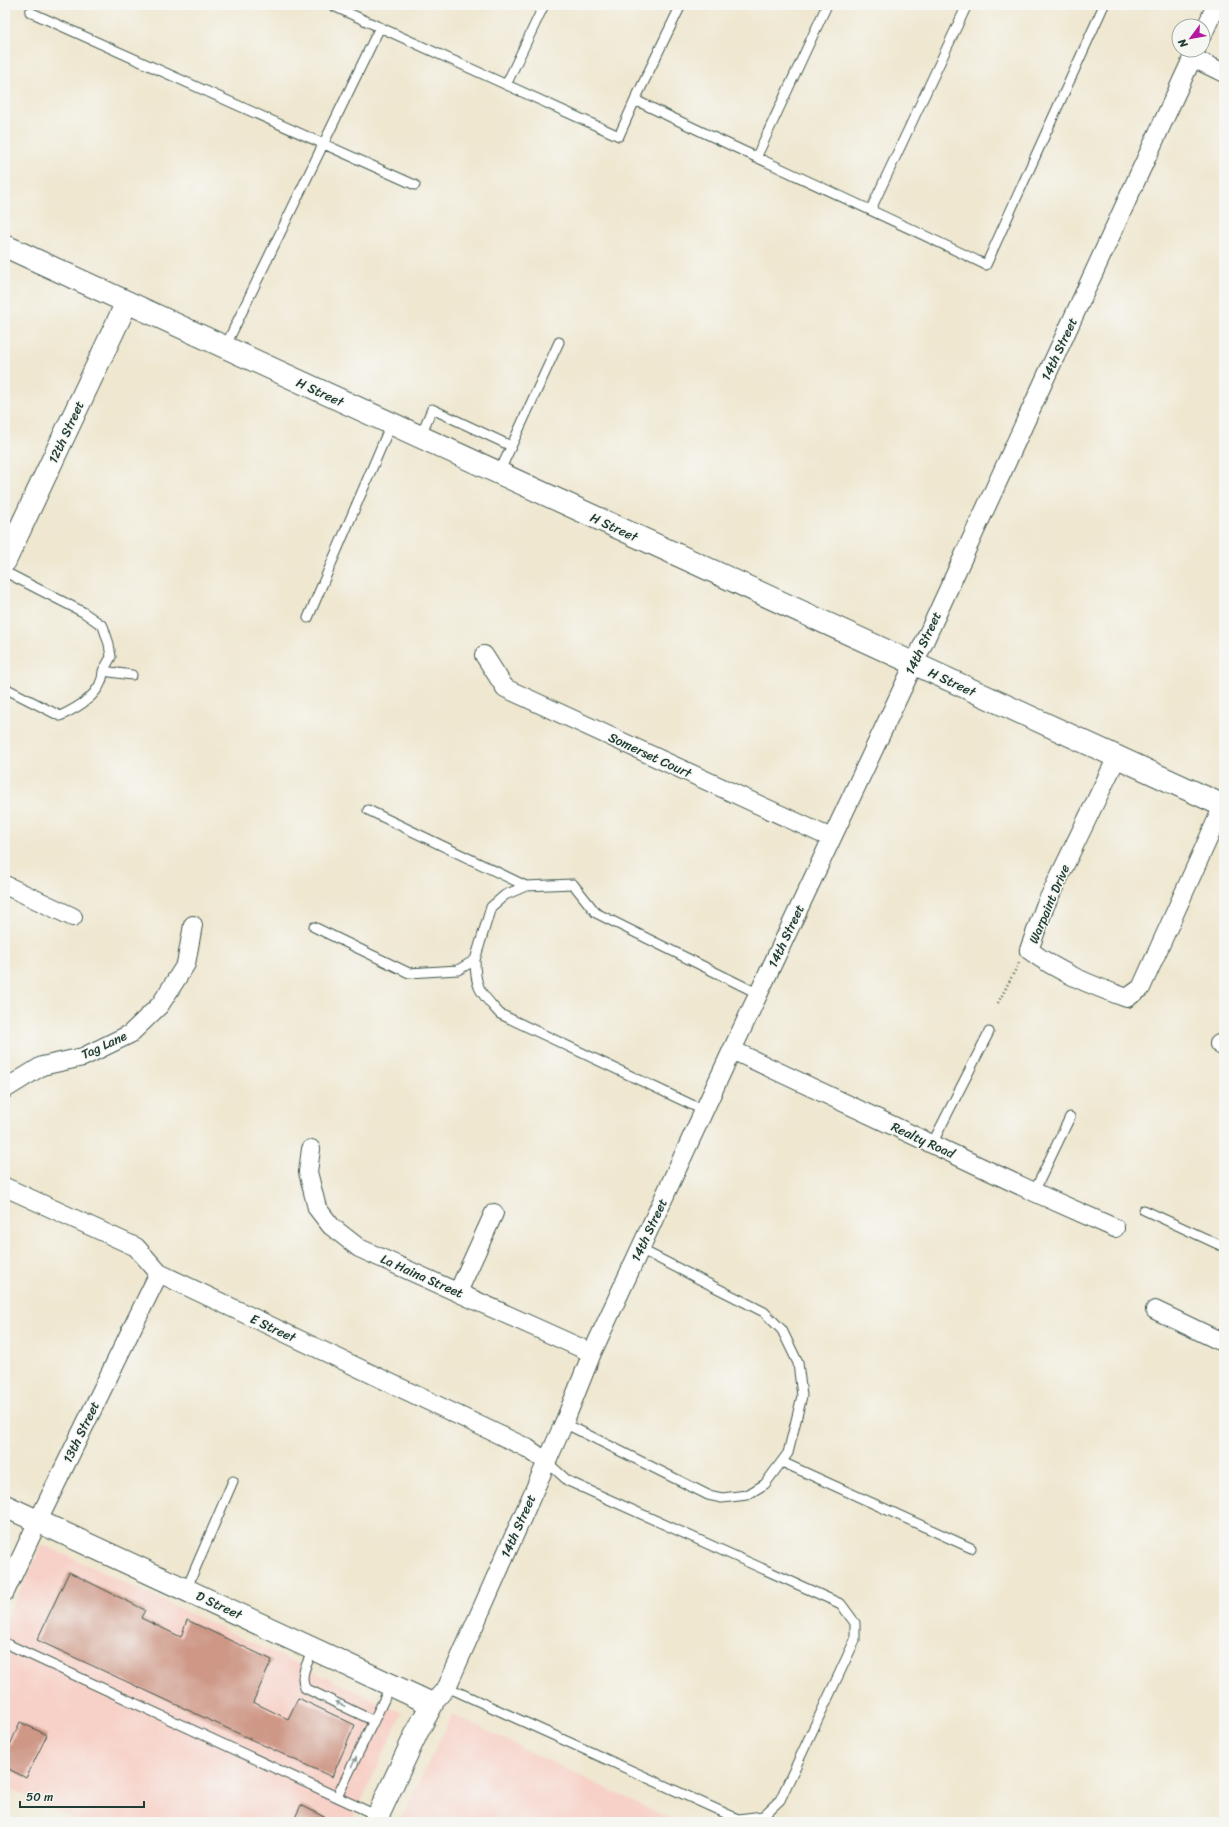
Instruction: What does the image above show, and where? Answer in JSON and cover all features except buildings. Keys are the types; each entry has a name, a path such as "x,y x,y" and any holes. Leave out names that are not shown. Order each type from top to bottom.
{"street":[{"path":"1210,18 1216,5"},
{"name":"14th Street","path":"377,1819 417,1732 432,1704 447,1687 564,1423 592,1353 640,1248 831,838 914,664 1193,58"},
{"path":"1201,58 1224,73"},
{"name":"H Street","path":"5,246 498,474 1223,806"},
{"name":"12th Street","path":"5,561 127,302"},
{"name":"Somerset Court","path":"484,655 505,688 831,838"},
{"name":"Warpaint Drive","path":"1117,757 1045,906 1029,950 1046,964 1102,989 1127,998 1141,988 1223,806"},
{"path":"5,885 73,917"},
{"name":"Tag Lane","path":"5,1089 42,1066 83,1057 130,1034 160,1004 186,964 193,925"},
{"name":"Realty Road","path":"732,1050 1034,1192 1115,1228"},
{"name":"La Haina Street","path":"311,1149 308,1172 317,1208 331,1226 359,1248 592,1353"},
{"name":"E Street","path":"5,1187 136,1247 159,1273 527,1448 547,1462"},
{"path":"458,1292 494,1213"},
{"name":"13th Street","path":"5,1592 159,1273"},
{"path":"1155,1310 1224,1343"},
{"name":"D Street","path":"5,1506 432,1704"}],"lane":[{"path":"331,5 619,136 681,5"},
{"path":"506,85 544,5"},
{"path":"756,158 827,5"},
{"path":"871,209 967,5"},
{"path":"635,100 756,158 871,209 986,265 1104,5"},
{"path":"30,12 323,145 415,185"},
{"path":"224,348 380,26"},
{"path":"498,474 560,342"},
{"path":"419,437 432,409 511,446"},
{"path":"308,618 391,424"},
{"path":"5,572 83,612 103,626 109,644 111,657 103,671 103,677 96,690 85,704 60,716 5,688"},
{"path":"103,671 132,675"},
{"path":"368,810 526,886"},
{"path":"705,1111 500,1014 481,993 475,978 475,960 491,908 505,895 526,886 573,884 596,913 759,994"},
{"path":"314,927 409,973 458,970 475,960"},
{"path":"932,1144 989,1032"},
{"path":"1034,1192 1070,1117"},
{"path":"1144,1210 1224,1247"},
{"path":"564,1423 708,1495 722,1498 747,1495 765,1484 788,1453 802,1396 798,1363 782,1330 764,1312 640,1248"},
{"path":"447,1687 738,1819 763,1816 780,1800 855,1640 855,1623 842,1604 568,1481 547,1462"},
{"path":"782,1462 971,1548"},
{"path":"186,1590 233,1481"},
{"path":"5,1643 337,1797 377,1819"},
{"path":"314,1649 306,1665 302,1680 305,1688 374,1721"},
{"path":"337,1797 392,1685"}],"path":[{"path":"998,1003 1015,969 1029,950"}],"shaded area":[{"path":"42,1544 402,1713 352,1822 81,1822 5,1786 5,1623"},
{"path":"452,1714 676,1822 400,1822"}]}
